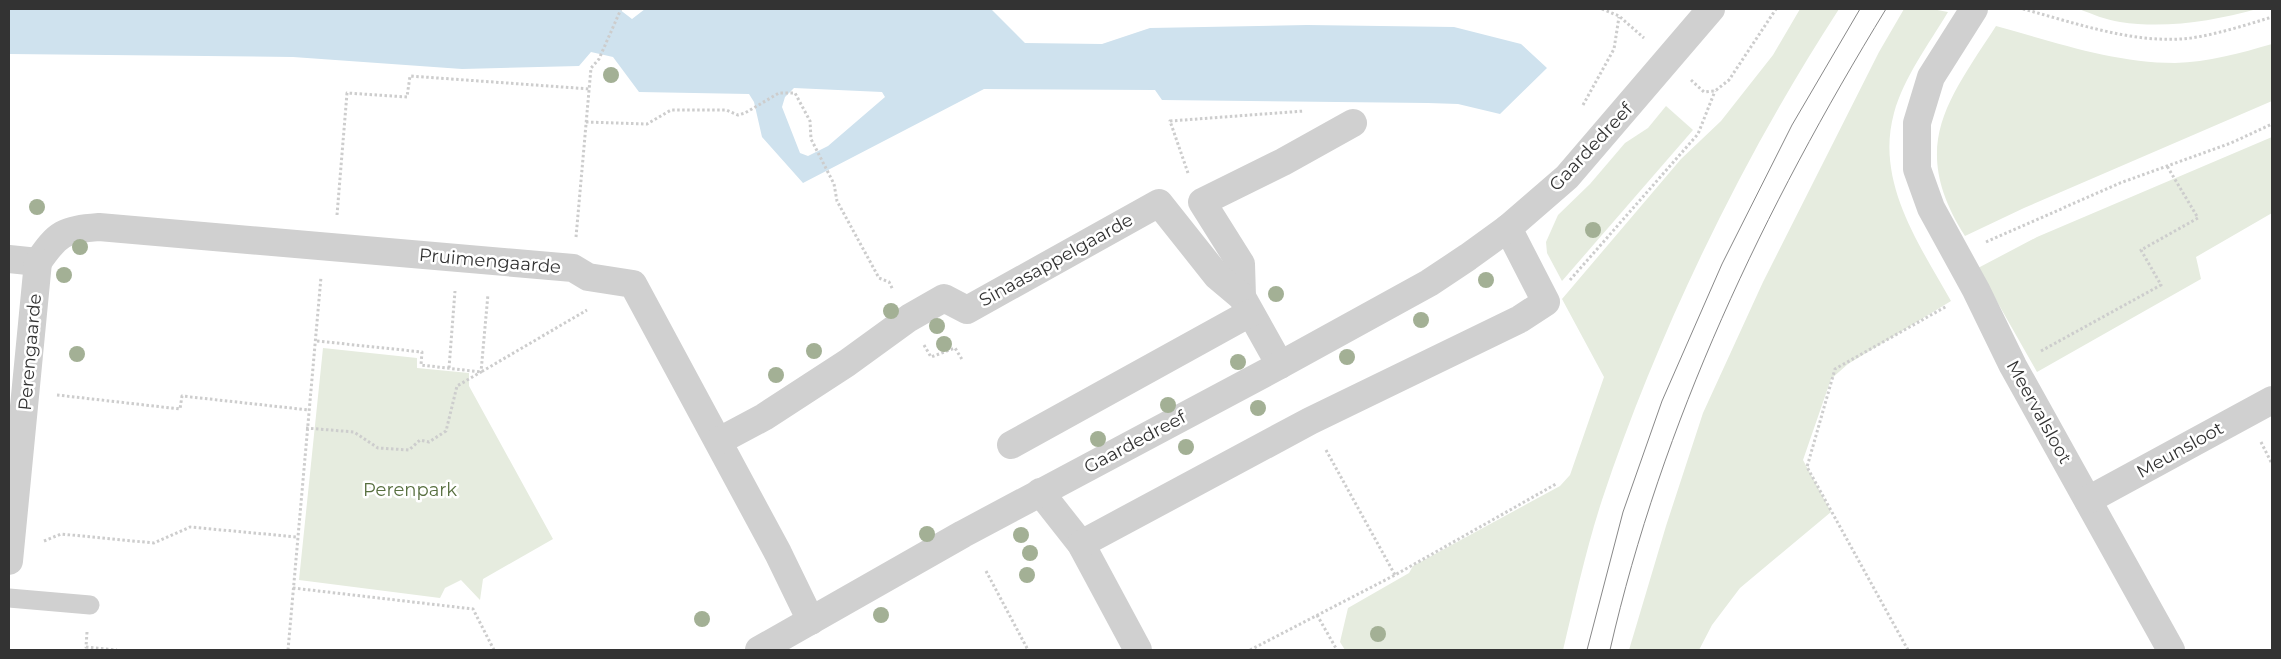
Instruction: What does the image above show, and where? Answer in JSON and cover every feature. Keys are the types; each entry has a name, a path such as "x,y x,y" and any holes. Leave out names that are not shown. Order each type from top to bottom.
{"street":[{"name":"Gaardedreef","path":"759,650 1040,492 1280,365 1429,283 1508,228 1567,177 1711,9"},
{"name":"Meervalsloot","path":"1974,9 1931,76 1917,123 1917,170 1930,208 1976,290 2013,366 2171,650"},
{"path":"1202,202 1283,162 1354,123"},
{"name":"Sinaasappelgaarde","path":"1202,202 1241,264 1246,305"},
{"name":"Sinaasappelgaarde","path":"719,441 780,406 847,363 908,318 944,298 967,310 1159,203 1217,276 1246,305 1280,365"},
{"name":"Pruimengaarde","path":"38,262 53,240 75,229 99,228 573,268 588,277 633,284 719,441 811,621"},
{"path":"1081,544 1310,421 1520,319 1546,302 1508,228"},
{"path":"9,259 38,262"},
{"name":"Perengaarde","path":"9,561 38,262"},
{"path":"1011,445 1246,305"},
{"name":"Meunsloot","path":"2088,500 2272,400"},
{"path":"1040,492 1081,544 1138,650"}],"lane":[{"path":"9,598 90,605"}],"path":[{"path":"573,268 591,68 599,59 621,9"},
{"path":"1602,9 1619,16 1704,92 1715,91"},
{"path":"1546,302 1561,291 1698,134 1715,91 1729,80 1776,9"},
{"path":"2023,9 2110,31 2149,38 2190,38 2272,17"},
{"path":"288,650 306,428 347,92 407,97 410,76 590,89"},
{"path":"586,122 647,124 671,110 726,110 738,115 745,113 779,93 795,93 810,121 811,139 831,176 837,201 879,278 889,282 931,357 955,348 962,361"},
{"path":"1202,202 1193,186 1170,121 1307,111"},
{"path":"1956,255 2120,183 2231,143 2272,124"},
{"path":"2013,366 2161,285 2141,250 2198,218 2167,166"},
{"path":"449,368 458,258"},
{"path":"481,372 491,261"},
{"path":"1908,650 1807,466 1835,369 1976,290"},
{"path":"306,428 354,432 378,448 409,450 420,440 429,442 446,431 457,386 591,308"},
{"path":"316,341 422,352 421,365 481,372"},
{"path":"26,391 180,409 182,396 308,410"},
{"path":"1310,421 1394,575"},
{"path":"1250,650 1394,575 1556,484"},
{"path":"9,556 61,534 154,543 190,527 297,537"},
{"path":"986,571 1028,650"},
{"path":"293,588 472,609 494,650"},
{"path":"1317,615 1337,650"}],"green space":[{"path":"1800,9 1839,9 1769,125 1705,247 1676,310 1624,437 1596,518 1563,650 1345,650 1340,642 1348,608 1409,573 1413,566 1560,486 1570,475 1604,377 1562,299 1681,159 1721,121 1773,55"},
{"path":"1904,9 1932,9 1948,12 1918,61 1898,100 1890,139 1890,163 1895,188 1903,211 1914,235 1951,301 1848,364 1831,379 1803,460 1831,512 1740,588 1712,625 1699,650 1629,650 1666,526 1703,413 1763,282 1879,52"},
{"path":"2079,9 2257,9 2189,23 2155,25 2115,21"},
{"path":"1996,26 2107,56 2152,62 2200,61 2272,44 2272,101 2024,208 1965,236 1948,205 1939,176 1937,151 1941,126 1949,103"},
{"path":"1666,106 1693,130 1562,281 1547,253 1546,242 1558,215 1590,184 1625,143 1648,128"},
{"path":"2272,137 2272,213 2196,257 2201,279 2037,372 1978,268 2037,237"},
{"name":"Perenpark","path":"323,348 417,358 417,368 469,373 469,386 553,539 483,579 480,600 461,580 445,588 440,598 299,580"}],"water":[{"path":"9,9 619,9 632,19 645,9 991,9 1025,43 1102,44 1150,28 1307,25 1454,27 1521,44 1547,68 1500,114 1458,104 1162,100 1155,90 984,89 803,183 762,137 754,102 749,94 639,92 613,57 591,52 579,66 462,69 293,57 9,54","holes":["794,88 882,92 885,97 828,146 808,156 800,153 782,107 785,97"]}],"tram line":[{"path":"1587,650 1623,512 1662,401 1722,264 1792,125 1860,9"},
{"path":"1610,650 1632,565 1658,482 1688,399 1722,319 1759,239 1799,161 1841,84 1886,9"}]}
